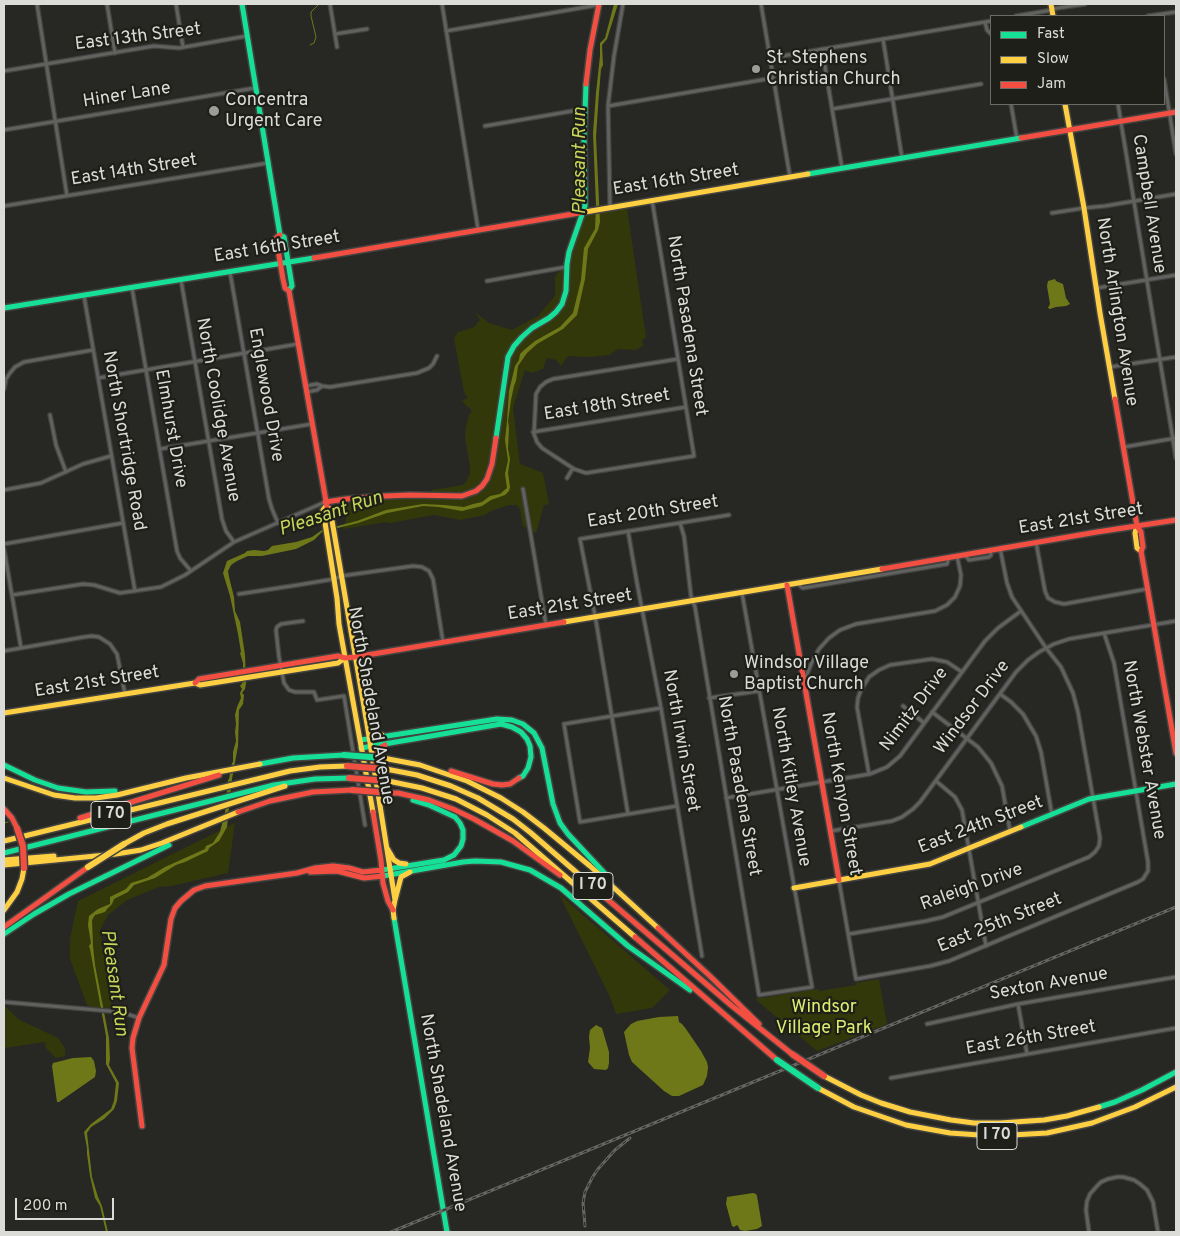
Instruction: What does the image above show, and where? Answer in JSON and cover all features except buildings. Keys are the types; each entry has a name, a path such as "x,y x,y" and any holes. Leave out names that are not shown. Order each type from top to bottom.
{"main road":[{"name":"North Shadeland Avenue","path":"242,4 280,235 284,237 292,286 289,290 326,504 323,510 328,519 341,576 367,724 391,871 395,900 393,910"},
{"path":"326,504 346,499 385,496 462,496 474,492 487,479 491,469 508,357 513,347 522,337 559,309 566,292 570,247 584,212 586,198 584,109 588,62 598,4"},
{"name":"North Arlington Avenue","path":"1066,105 1137,526 1135,533 1137,548 1141,551 1174,724 1176,753"},
{"name":"East 16th Street","path":"4,308 1173,113"},
{"name":"North Shadeland Avenue","path":"280,235 276,238 280,263 285,288 289,290"},
{"name":"East 21st Street","path":"4,713 195,683 199,679 338,663 345,658 1176,520"},
{"name":"North Shadeland Avenue","path":"331,536 339,624 382,873 388,901 393,910 447,1232"},
{"name":"North Kenyon Street","path":"787,585 839,880"},
{"path":"360,740 497,719 512,720 524,725 534,733 542,748 553,804 560,823 628,900"},
{"path":"367,724 374,733 388,735"},
{"path":"29,835 234,769 293,758 344,755 383,758 441,768 493,784 508,784 518,780 525,773 530,763 531,750 527,739 521,732 501,724 361,748"},
{"path":"374,770 377,752 388,744"},
{"path":"4,765 35,780 73,791 104,792 141,788"},
{"path":"420,765 466,781 495,795 523,812 585,861 740,1004 778,1042"},
{"name":"I 70","path":"4,841 241,782 301,769 347,766 386,769 422,776 478,798 513,819 732,1006 792,1054 824,1076 881,1103 910,1112 974,1123 1044,1120 1091,1110 1115,1102 1176,1072"},
{"path":"4,778 40,791 86,798 106,796 221,773"},
{"name":"I 70","path":"4,852 218,800 239,798 297,782 328,778 388,781 448,796 487,814 524,840 777,1060 818,1088 877,1116 906,1125 950,1133 994,1136 1026,1135 1092,1123 1135,1107 1176,1087"},
{"name":"East 24th Street","path":"794,888 925,866 1093,798 1176,784"},
{"path":"4,866 136,851 154,846 262,803 291,796 352,790 398,792 453,809 513,841 550,869 576,885"},
{"path":"142,1126 132,1047 133,1036 139,1018 163,967 171,919 176,906 194,890 205,886 297,873 336,871 364,878 444,860 458,852 463,836 458,820 450,814 391,793"},
{"path":"4,926 124,844 158,828 239,798"},
{"path":"4,809 12,818 17,828 23,846 24,868 17,892 4,910"},
{"path":"4,934 69,894 213,822"},
{"path":"387,848 395,862 414,867 478,861 501,862 530,870 561,888 628,946 710,1003"},
{"path":"4,860 45,856 108,854"},
{"path":"395,900 399,882 414,867"}],"street":[{"path":"37,4 67,196"},
{"path":"107,4 115,52"},
{"path":"176,4 183,47"},
{"path":"330,4 337,47"},
{"path":"442,4 478,230"},
{"path":"446,31 598,4"},
{"path":"607,208 608,106 623,4"},
{"path":"761,4 790,177"},
{"path":"1022,15 1085,4"},
{"path":"1159,15 1176,12"},
{"path":"770,58 990,20"},
{"path":"985,22 990,33"},
{"path":"335,34 367,28"},
{"name":"East 13th Street","path":"4,72 154,46 179,48 247,36"},
{"path":"883,39 902,158"},
{"path":"822,49 842,168"},
{"path":"608,106 773,78"},
{"path":"1165,83 1173,113 1176,154"},
{"path":"832,109 981,84"},
{"name":"Hiner Lane","path":"4,130 256,88"},
{"path":"1011,105 1017,139"},
{"name":"Campbell Avenue","path":"1118,105 1175,438 1176,458"},
{"path":"484,126 584,109"},
{"name":"East 14th Street","path":"4,206 268,163"},
{"path":"1052,213 1176,194"},
{"name":"North Pasadena Street","path":"652,200 694,456"},
{"path":"487,281 567,267"},
{"name":"Englewood Drive","path":"230,271 270,501 278,523"},
{"path":"1097,288 1176,276"},
{"name":"North Coolidge Avenue","path":"181,279 222,521 234,542"},
{"name":"Elmhurst Drive","path":"132,287 177,551 180,558 191,571"},
{"name":"North Shortridge Road","path":"84,295 134,591"},
{"path":"98,378 298,344"},
{"path":"4,389 6,379 11,372 26,362 93,350"},
{"path":"306,389 317,390 322,386 330,388 422,372 433,364 437,356"},
{"path":"1110,367 1176,357"},
{"path":"678,359 553,379 546,382 540,386 535,397 533,432 540,446 581,472 589,473 694,456 698,459"},
{"name":"East 18th Street","path":"533,432 686,407"},
{"path":"50,415 56,445 66,472"},
{"path":"160,448 312,424"},
{"path":"1124,447 1175,438"},
{"path":"4,490 41,483 85,463 111,456"},
{"path":"567,478 572,468"},
{"path":"523,489 546,625"},
{"path":"12,595 86,584 120,593 164,585 191,571 234,542 326,504"},
{"name":"East 20th Street","path":"595,617 580,539 729,515"},
{"path":"4,544 123,523"},
{"name":"North Pasadena Street","path":"680,523 684,536 693,601 759,995 812,987"},
{"name":"North Irwin Street","path":"628,531 661,708 702,956"},
{"path":"1036,542 1045,592 1054,602 1064,604 1148,589"},
{"path":"1000,548 1013,599 1061,667 1075,698 1093,798"},
{"path":"4,549 21,648"},
{"path":"805,679 818,649 840,630 856,624 935,610 947,605 956,596 960,586 961,574 957,556"},
{"path":"239,594 334,579 341,576 413,566 422,567 429,571 433,579 443,642"},
{"name":"North Kitley Avenue","path":"742,593 812,987"},
{"name":"Nimitz Drive","path":"726,798 883,770 894,762 989,636 1021,611"},
{"path":"595,617 628,814"},
{"path":"303,621 281,624 276,628 281,669 286,686 289,690 295,692 314,692 317,700 344,696 365,825"},
{"name":"Windsor Drive","path":"831,831 889,822 902,817 918,805 1020,668 1046,648 1069,639 1176,621"},
{"name":"North Webster Avenue","path":"1104,633 1114,663 1148,862 1147,873"},
{"path":"4,651 86,636 101,638 112,646 117,654 125,694"},
{"path":"868,774 857,707 861,690 869,677 890,665 932,659 950,663 962,672"},
{"path":"709,698 759,691"},
{"path":"1000,694 1015,705 1036,736 1052,815"},
{"path":"903,706 924,722"},
{"path":"661,708 564,724 580,822 677,806"},
{"path":"932,712 967,738 986,756 999,778 1003,790 1010,832"},
{"path":"936,781 953,794 960,804 986,946"},
{"name":"Raleigh Drive","path":"848,934 931,920 1089,856 1098,849 1100,839 1093,798"},
{"name":"East 25th Street","path":"856,979 933,966 949,961 1138,882 1147,873"},
{"name":"North Kenyon Street","path":"839,880 856,979"},
{"name":"Sexton Avenue","path":"927,1024 1018,1004 1176,977"},
{"path":"4,1002 108,1011 124,1013 139,1018"},
{"path":"1018,1004 1027,1054"},
{"name":"East 26th Street","path":"891,1078 1176,1028"},
{"path":"1089,1232 1086,1213 1088,1198 1097,1186 1105,1180 1123,1177 1132,1179 1147,1190 1153,1202 1158,1232"}],"green space":[{"path":"627,208 646,338 642,340 643,346 635,350 618,349 609,355 590,357 568,356 561,366 556,360 547,358 543,369 531,373 525,370 513,408 520,464 543,473 549,504 544,505 536,533 523,526 520,509 517,505 509,505 485,515 460,520 434,515 343,529 346,519 343,504 345,503 385,498 439,498 431,493 432,490 463,485 466,482 470,473 470,466 465,438 469,414 472,412 462,400 468,398 464,392 454,338 458,332 474,327 480,320 476,313 489,323 512,330 538,316 555,296 555,277 569,260 586,215"},
{"path":"235,823 228,873 159,887 127,900 108,915 100,930 112,1008 87,1005 70,959 70,939 78,901"},
{"path":"559,894 670,990 652,1008 616,1014 610,997"},
{"name":"Windsor Village Park","path":"879,979 887,1024 817,1051 755,999 818,989 819,991"},
{"path":"4,1005 18,1019 58,1038 65,1048 65,1056 56,1058 46,1048 45,1042 4,1048"}],"shaded area":[{"name":"Pleasant Run","path":"614,4 618,4 607,39 602,45 603,65 601,69 596,137 600,222 588,249 585,279 577,315 563,329 537,344 527,353 518,366 508,421 509,491 505,495 491,500 482,506 462,511 423,506 387,513 322,532 314,540 296,549 262,556 248,556 231,565 228,571 235,611 240,622 245,655 246,683 242,693 244,695 243,704 239,710 238,746 232,779 227,827 219,841 209,848 208,851 176,865 155,878 134,885 128,892 114,899 105,912 95,915 92,920 95,965 109,1038 109,1065 119,1083 114,1109 104,1119 91,1127 87,1133 92,1177 102,1206 108,1232 106,1232 90,1176 84,1132 91,1124 111,1109 116,1083 106,1064 106,1036 89,946 91,943 88,925 89,916 98,909 110,904 110,897 126,889 131,883 147,878 165,867 205,849 206,846 213,843 220,832 236,741 235,715 241,698 240,693 242,689 240,686 243,682 243,663 238,634 223,573 227,561 247,551 264,551 272,546 296,542 312,537 322,530 357,521 386,510 423,504 464,507 482,502 490,496 500,494 507,488 505,474 508,460 505,440 509,391 515,366 520,354 524,350 535,341 560,327 573,313 581,280 584,248 595,229 593,133 600,43 605,38"},
{"path":"1055,279 1063,284 1066,298 1070,304 1050,309 1048,308 1050,304 1047,286 1048,281"},
{"path":"678,1016 679,1022 701,1051 708,1067 703,1085 679,1096 672,1096 632,1062 624,1032 631,1024 637,1021"},
{"path":"596,1025 602,1028 609,1052 609,1063 606,1070 594,1069 588,1062 590,1030"},
{"path":"91,1057 96,1071 95,1077 57,1102 53,1063 73,1058"},
{"path":"753,1193 757,1196 762,1226 757,1229 740,1230 737,1225 732,1226 726,1204 727,1197"}],"waterway":[{"path":"310,45 314,43 316,37 311,12 319,4"},
{"path":"4,823 8,822"}],"railway":[{"path":"391,1232 1176,907"},
{"path":"585,1226 583,1203 585,1192 592,1178 615,1150 630,1138"}],"traffic: fast":[{"path":"242,4 280,235 284,237 292,286 289,290"},
{"path":"496,438 508,357 522,337 556,312 562,304 566,291 569,252 585,206 584,139 586,84"},
{"path":"808,174 1021,138"},
{"path":"4,308 314,258"},
{"path":"361,740 497,719 512,720 523,724 534,733 542,748 553,804 560,823 609,878"},
{"path":"361,748 501,724 521,732 530,746 531,757 528,768 523,776 519,778"},
{"path":"260,764 293,758 344,755"},
{"path":"344,755 383,758"},
{"path":"4,765 35,780 58,788 86,792 115,791"},
{"path":"4,853 274,785 315,779 349,778"},
{"path":"1021,827 1089,799 1176,784"},
{"path":"382,870 444,860 454,855 461,846 463,830 455,817 413,800"},
{"path":"4,934 69,894 169,845"},
{"path":"383,876 475,861 501,862 530,870 561,888 628,946 690,990"},
{"path":"394,918 447,1232"},
{"path":"777,1060 818,1088"},
{"path":"1099,1107 1142,1090 1176,1072"}],"traffic: slow":[{"path":"1051,4 1053,15"},
{"path":"1065,105 1115,399"},
{"path":"585,212 808,174"},
{"path":"326,506 323,510 337,598 339,624 373,812"},
{"path":"327,507 330,509 367,724 395,900 394,918"},
{"path":"1137,526 1135,533 1137,548 1141,551"},
{"path":"564,622 882,569"},
{"path":"4,713 338,663 345,658"},
{"path":"367,724 374,733 382,735"},
{"path":"383,758 420,765 467,781 501,798 544,828 590,866 658,928"},
{"path":"4,778 54,795 96,798 260,764"},
{"path":"4,841 290,771 347,766"},
{"path":"386,769 417,775 451,786 478,798 513,819 531,833 606,898"},
{"path":"388,781 422,788 456,799 487,815 515,833 635,937"},
{"path":"124,844 144,833 167,824 285,786"},
{"path":"4,865 141,850 238,812"},
{"path":"794,888 930,864 1021,827"},
{"path":"88,867 124,844"},
{"path":"387,848 394,860 406,864"},
{"path":"4,860 54,856"},
{"path":"4,910 17,892 24,868"},
{"path":"395,900 401,877 410,872"},
{"path":"824,1076 881,1103 910,1112 974,1123 1044,1120 1099,1107"},
{"path":"818,1088 854,1107 906,1125 950,1133 994,1136 1047,1133 1092,1123 1135,1107 1176,1087"}],"traffic: jam":[{"path":"586,84 590,50 599,4"},
{"path":"1021,138 1176,112"},
{"path":"314,258 585,212"},
{"path":"280,235 276,238 283,279 285,288 289,291 327,507"},
{"path":"1115,399 1137,526 1141,532 1143,547 1141,551 1176,753"},
{"path":"325,502 385,496 462,496 476,491 487,479 492,464 496,438"},
{"path":"882,569 1176,520"},
{"path":"787,585 839,880"},
{"path":"195,683 199,679 338,656 345,658 355,657 564,622"},
{"path":"374,770 377,752 385,745"},
{"path":"347,766 386,769"},
{"path":"451,771 502,785 510,784 519,778"},
{"path":"80,818 219,775"},
{"path":"349,778 388,781"},
{"path":"238,812 270,801 313,792 352,790"},
{"path":"352,790 391,793"},
{"path":"391,793 429,800 474,819 513,841 560,875"},
{"path":"4,809 12,818 17,828"},
{"path":"373,812 383,883 388,901 393,910"},
{"path":"17,828 23,846 24,868"},
{"path":"142,1126 132,1048 133,1038 139,1018 164,965 171,919 175,908 181,901 194,890 205,886 297,873 315,868 333,866 363,872 382,870"},
{"path":"4,927 88,867"},
{"path":"310,872 337,871 364,878 383,876"},
{"path":"606,898 732,1006 792,1054"},
{"path":"658,928 759,1024"},
{"path":"635,937 777,1060"},
{"path":"792,1054 824,1076"}],"place":[{"name":"St. Stephens Christian Church","path":"756,69"},
{"name":"Concentra Urgent Care","path":"214,111"},
{"name":"Windsor Village Baptist Church","path":"734,674"}]}
